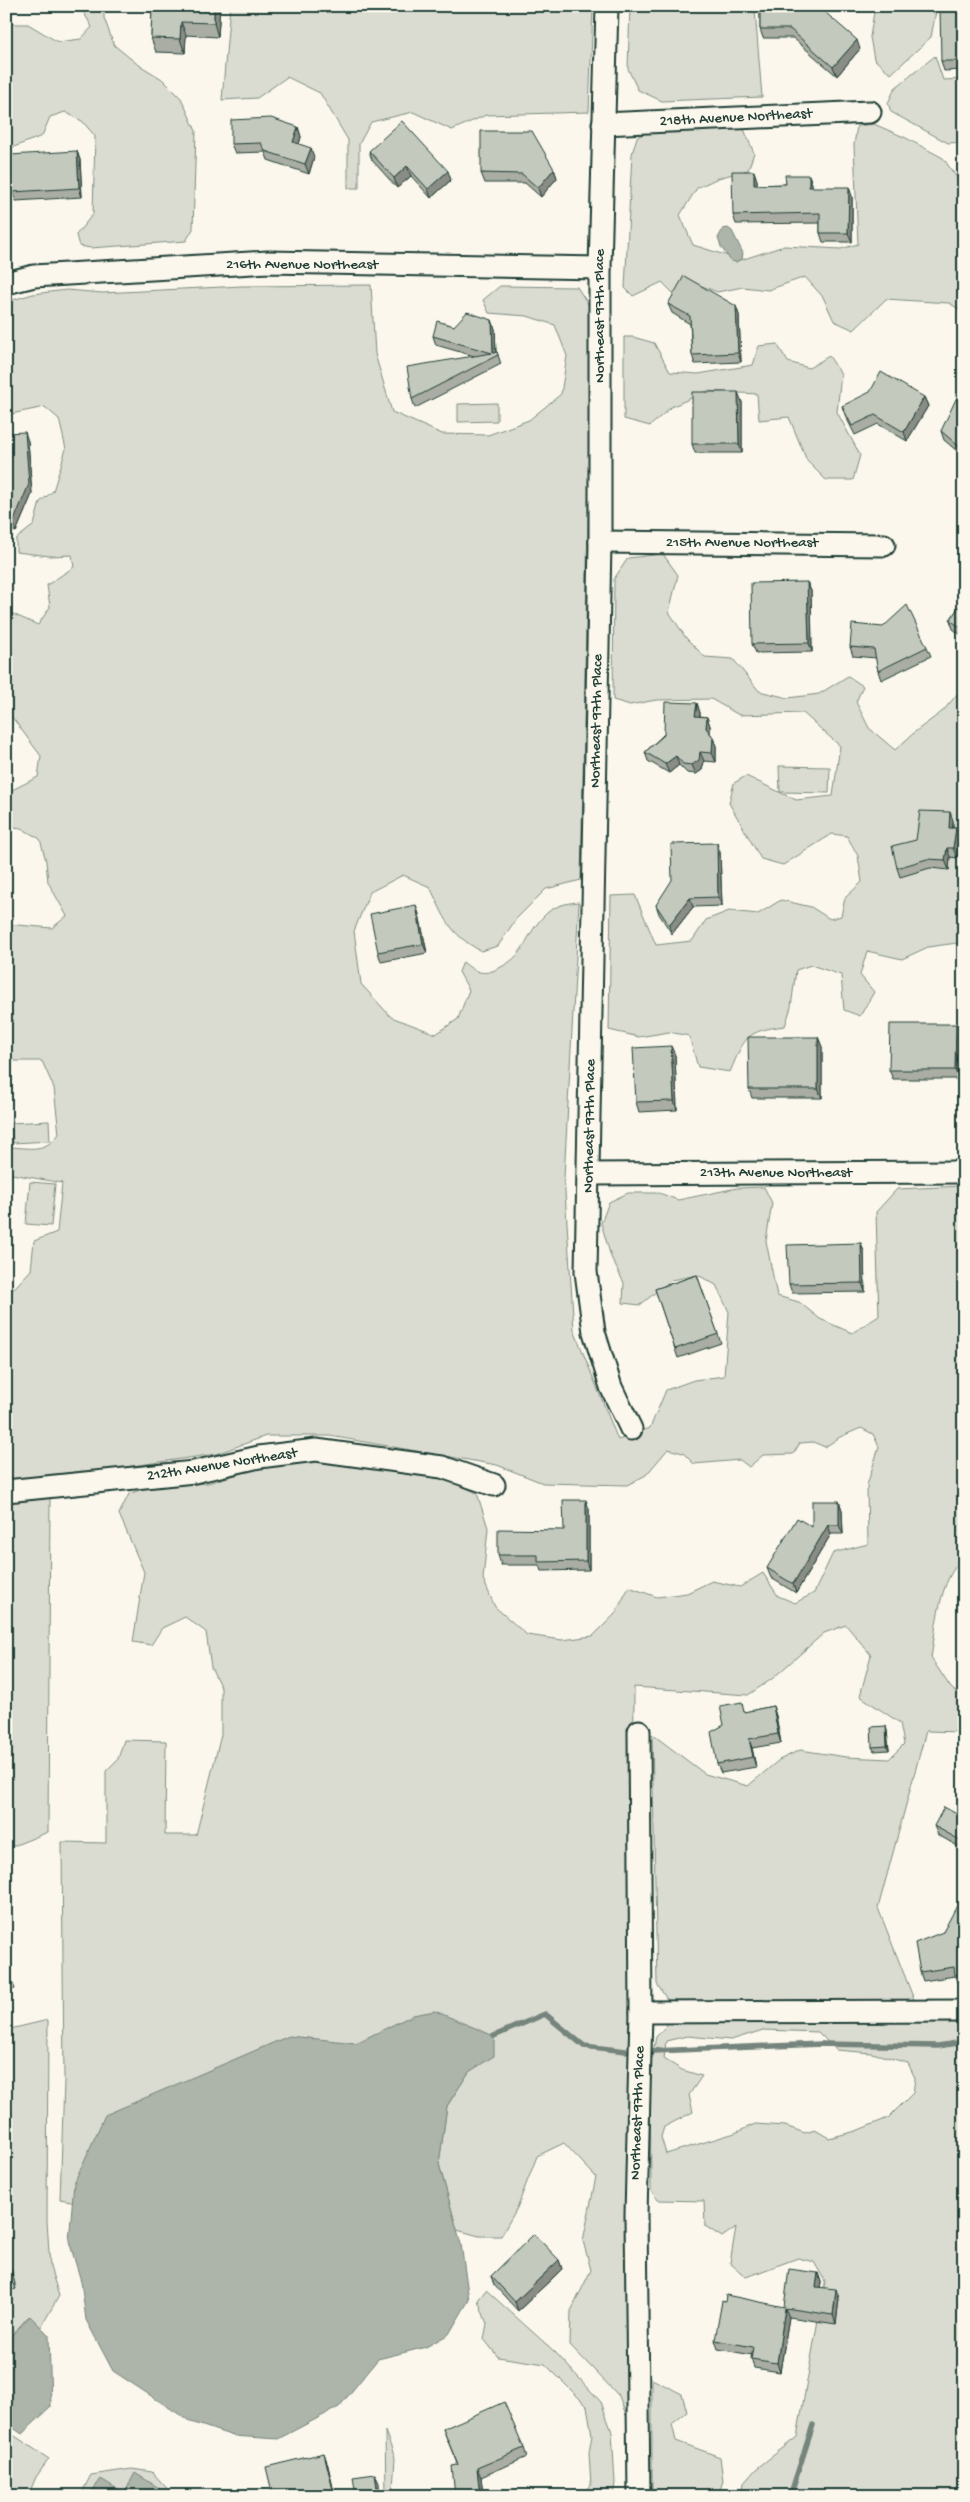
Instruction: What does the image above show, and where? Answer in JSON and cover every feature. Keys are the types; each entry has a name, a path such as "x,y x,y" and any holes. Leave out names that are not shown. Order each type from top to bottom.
{"street":[{"name":"Northeast 97th Place","path":"607,6 600,268 600,542 586,1272 594,1332 611,1387 631,1429"},
{"name":"218th Avenue Northeast","path":"603,124 870,112"},
{"name":"216th Avenue Northeast","path":"6,283 34,276 268,262 600,268"},
{"name":"215th Avenue Northeast","path":"600,542 884,544"},
{"name":"213th Avenue Northeast","path":"589,1174 964,1172"},
{"name":"212th Avenue Northeast","path":"6,1491 194,1472 259,1457 316,1450 442,1467 494,1486"},
{"name":"Northeast 97th Place","path":"639,1731 641,2012 636,2216 639,2496"},
{"path":"641,2012 964,2011"}],"shaded area":[{"path":"71,6 104,6 104,18 114,45 136,63 162,79 181,98 196,131 193,229 186,241 91,248 79,246 76,235 93,214 95,136 82,121 65,112 50,117 42,136 11,148 6,168 6,24 28,24 58,42 81,39 92,27 84,13"},
{"path":"230,6 593,6 589,112 486,115 452,130 413,112 371,122 359,144 359,188 348,188 348,140 320,93 287,77 257,98 222,100"},
{"path":"630,6 752,6 755,10 762,97 662,101 638,90 628,69"},
{"path":"875,6 937,6 931,37 891,74 874,59 870,37"},
{"path":"935,56 943,80 964,79 964,142 948,143 891,112 888,103 895,88"},
{"path":"874,124 906,138 943,158 964,188 964,312 949,303 886,299 854,330 834,321 823,297 805,277 768,290 743,287 717,292 687,280 673,293 662,282 633,296 625,288 632,154 637,137 652,130 743,127 754,153 748,170 718,178 697,188 680,215 693,245 741,260 784,246 841,249 858,244 854,145 857,126"},
{"path":"728,228 732,231 743,253 742,259 736,262 731,261 721,247 718,238 723,229"},
{"path":"371,285 375,354 392,412 442,434 488,435 529,420 561,394 567,356 555,325 527,316 489,313 483,300 500,286 577,287 592,310 581,880 546,889 516,919 498,946 481,951 470,945 449,924 430,887 403,875 370,892 354,931 361,984 391,1017 436,1034 458,1019 469,990 459,972 463,962 479,972 497,969 514,959 546,914 559,906 579,902 564,1177 574,1330 618,1440 650,1428 666,1390 694,1380 724,1376 729,1312 716,1285 698,1275 671,1280 640,1305 623,1303 624,1283 611,1257 601,1223 609,1202 628,1193 659,1193 678,1200 737,1188 764,1187 772,1203 766,1241 777,1296 799,1302 820,1319 852,1333 879,1316 876,1212 897,1189 964,1186 964,1558 949,1577 944,1590 937,1618 931,1658 951,1688 964,1698 964,1732 926,1731 878,1908 915,2002 668,2001 657,1984 652,1734 705,1774 748,1786 779,1760 800,1750 846,1757 889,1759 904,1744 900,1723 860,1696 871,1655 846,1625 824,1633 772,1679 748,1695 634,1687 629,2423 619,2396 570,2345 571,2311 591,2270 583,2241 596,2177 564,2143 537,2156 517,2208 501,2236 479,2236 457,2230 439,2164 447,2106 469,2072 76,2202 60,2199 64,2081 62,1842 106,1843 106,1771 118,1759 124,1740 166,1741 165,1835 196,1835 221,1735 221,1688 211,1667 206,1632 185,1617 162,1628 151,1645 133,1642 144,1572 119,1514 129,1494 148,1487 208,1483 262,1467 314,1459 442,1477 477,1493 488,1528 483,1579 495,1607 527,1635 562,1640 593,1636 615,1614 629,1587 657,1597 687,1593 712,1581 740,1587 763,1573 778,1596 795,1603 814,1593 833,1553 868,1544 867,1485 879,1447 873,1434 861,1428 840,1437 825,1447 813,1442 800,1443 793,1454 763,1455 749,1467 740,1460 694,1464 683,1453 668,1449 646,1475 627,1485 543,1483 497,1465 330,1436 266,1436 216,1454 90,1472 6,1480 6,1297 31,1270 34,1241 57,1232 62,1183 6,1173 6,1142 10,1147 37,1148 48,1144 59,1134 54,1088 42,1061 6,1061 6,924 52,928 67,916 48,882 46,861 40,839 21,828 6,826 6,793 38,777 41,756 6,709 6,611 38,625 50,607 47,585 74,567 72,555 50,556 16,552 16,539 34,525 40,502 53,491 66,449 59,419 45,407 6,415 6,302 33,294 67,290 102,293 242,286"},
{"path":"624,337 633,337 654,343 670,372 698,374 753,365 759,346 777,344 788,362 809,368 829,356 841,374 837,412 860,455 853,480 826,480 807,461 789,417 759,420 757,394 707,391 671,407 650,426 624,419"},
{"path":"497,403 497,421 458,422 458,404"},
{"path":"663,554 678,575 669,612 686,638 705,657 733,659 759,691 788,698 819,694 848,676 863,686 856,702 869,728 895,750 916,731 943,711 964,686 964,942 928,947 902,959 867,951 860,975 874,992 860,1016 844,1010 841,975 811,965 796,970 791,1007 785,1026 762,1030 748,1038 743,1043 730,1072 698,1067 689,1036 669,1032 639,1037 609,1030 611,896 635,895 656,945 692,941 706,920 729,911 758,914 781,900 811,907 830,919 841,916 845,898 862,882 858,856 847,836 832,834 783,865 761,859 729,803 734,783 746,776 796,800 833,796 840,746 803,713 739,715 711,699 656,700 630,705 613,700 614,579 628,558"},
{"path":"779,766 830,767 829,793 780,792"},
{"path":"49,1121 50,1141 13,1143 11,1123"},
{"path":"30,1182 55,1184 51,1226 26,1224"},
{"path":"50,1498 48,1832 6,1849 6,1503"},
{"path":"435,2011 494,2036 494,2056 469,2072 447,2106 439,2164 461,2244 469,2300 449,2334 426,2347 378,2359 339,2407 278,2439 233,2436 191,2422 113,2371 86,2320 81,2281 69,2241 74,2183 105,2115 289,2036 356,2043 413,2015"},
{"path":"964,2018 964,2496 741,2496 743,2484 756,2469 797,2437 825,2281 814,2262 798,2258 746,2277 730,2263 736,2227 722,2237 705,2226 704,2201 658,2200 651,2191 650,2068 656,2037 672,2019","holes":["763,2030 818,2032 836,2050 872,2053 908,2063 915,2078 913,2093 888,2118 856,2131 829,2138 815,2130 805,2133 785,2126 755,2124 735,2133 666,2154 661,2137 664,2127 693,2112 689,2095 702,2076 682,2070 664,2059 666,2041 687,2036 731,2040"]},
{"path":"48,2020 47,2221 50,2267 59,2296 41,2327 29,2316 6,2341 6,2030"},
{"path":"486,2290 556,2353 601,2402 612,2432 615,2483 613,2496 582,2496 591,2485 589,2453 592,2435 587,2406 545,2364 498,2357 484,2339 487,2324 478,2300"},
{"path":"30,2316 49,2335 51,2407 22,2434 6,2423 6,2341"},
{"path":"652,2379 682,2394 687,2412 672,2424 676,2441 720,2457 723,2481 718,2496 652,2496"},
{"path":"6,2430 49,2459 36,2477 28,2496 6,2496"},
{"path":"385,2431 395,2458 393,2488 396,2496 386,2496"},
{"path":"132,2469 152,2472 174,2496 80,2496 91,2475"},
{"path":"135,2473 159,2488 158,2496 88,2496 101,2479 124,2493"}],"building":[{"path":"152,6 214,6 214,23 181,22 180,39 151,38"},
{"path":"760,6 818,6 857,40 833,67 790,29 760,29"},
{"path":"940,6 964,6 964,61 941,61"},
{"path":"271,118 298,127 293,142 311,148 305,164 265,151 261,143 231,144 231,120"},
{"path":"402,121 448,171 428,189 407,166 394,178 369,151"},
{"path":"481,131 532,131 554,169 538,188 522,174 481,173"},
{"path":"77,151 79,188 12,192 10,155"},
{"path":"732,171 754,171 754,185 786,184 785,175 809,175 809,187 849,187 848,233 820,233 820,213 733,215"},
{"path":"684,276 736,306 738,353 692,355 690,316 668,304"},
{"path":"467,312 492,320 493,353 497,352 498,355 412,399 407,367 492,353 433,336 437,321 454,326"},
{"path":"881,372 924,397 904,432 875,415 852,426 842,406 870,392"},
{"path":"692,392 738,392 739,444 692,444"},
{"path":"956,399 964,399 964,449 941,431"},
{"path":"25,432 29,484 13,523 6,520 6,433"},
{"path":"807,582 809,643 752,644 751,583"},
{"path":"964,599 964,630 950,620"},
{"path":"907,605 927,647 878,671 874,649 850,647 852,624 883,627"},
{"path":"665,702 697,703 695,716 707,717 706,728 713,737 712,753 700,752 699,760 692,765 683,764 676,756 665,764 645,752 664,735"},
{"path":"920,811 950,812 949,828 956,828 953,848 947,848 945,860 927,859 897,868 892,846 916,840"},
{"path":"717,843 718,897 690,898 669,925 656,905 672,880 671,844"},
{"path":"416,905 423,944 378,952 370,914"},
{"path":"890,1024 956,1024 955,1070 889,1070"},
{"path":"748,1037 818,1037 818,1089 749,1089"},
{"path":"671,1046 674,1101 636,1102 633,1048"},
{"path":"861,1243 862,1283 789,1284 787,1245"},
{"path":"697,1275 718,1334 675,1349 655,1289"},
{"path":"563,1500 586,1500 586,1561 538,1562 538,1555 498,1555 498,1529 564,1530"},
{"path":"812,1501 839,1501 839,1525 828,1525 793,1584 767,1568 797,1518 812,1527"},
{"path":"742,1702 744,1712 773,1706 778,1734 749,1739 753,1757 717,1764 711,1732 724,1725 720,1706"},
{"path":"886,1726 887,1746 872,1747 871,1727"},
{"path":"944,1807 964,1818 964,1833 960,1840 934,1826"},
{"path":"961,1898 964,1899 964,1974 955,1975 954,1967 920,1972 915,1943 943,1932"},
{"path":"6,1967 12,1980 6,1983"},
{"path":"534,2234 559,2260 515,2302 491,2276"},
{"path":"10,2265 15,2284 6,2287 6,2266"},
{"path":"789,2269 818,2273 816,2287 836,2289 833,2315 785,2308 777,2363 751,2359 753,2347 715,2340 722,2301 725,2302 726,2295 784,2307"},
{"path":"504,2402 524,2448 477,2468 480,2496 455,2496 452,2466 458,2465 443,2429"},
{"path":"324,2453 333,2490 307,2496 273,2496 266,2467"},
{"path":"375,2474 378,2494 356,2496 353,2477"}],"waterway":[{"path":"494,2036 545,2014 584,2046 626,2051"},
{"path":"653,2051 821,2044 938,2046 964,2042"},
{"path":"790,2496 813,2425"}]}
